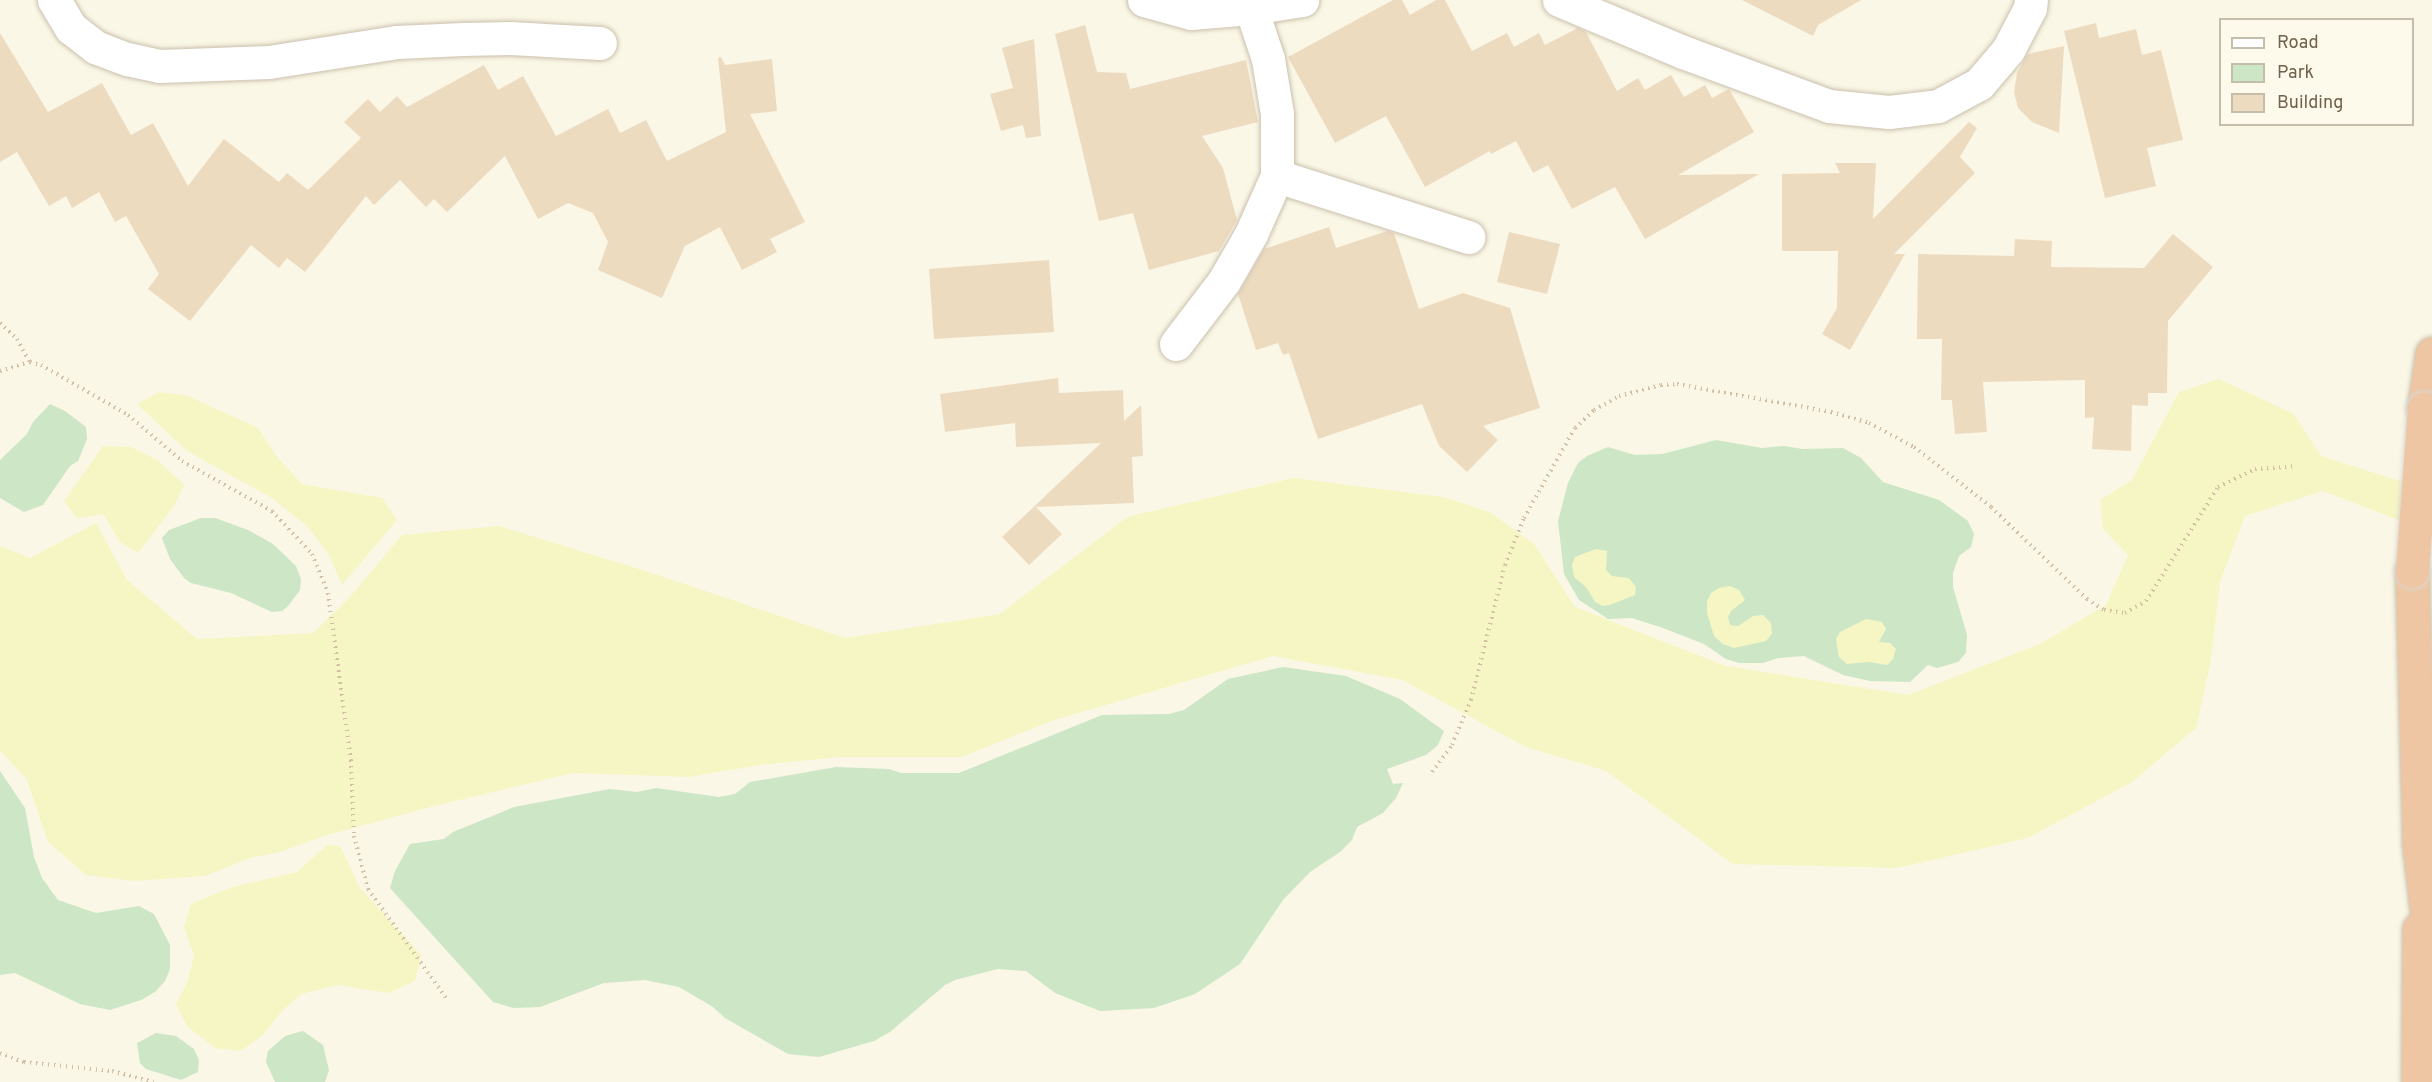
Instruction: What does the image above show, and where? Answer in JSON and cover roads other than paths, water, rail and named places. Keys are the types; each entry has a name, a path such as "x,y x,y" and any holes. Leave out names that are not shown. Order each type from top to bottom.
{"highway":[{"path":"2418,1082 2419,843 2412,571 2424,408 2432,354"},
{"path":"2419,843 2432,955"}],"street":[{"path":"54,0 71,28 95,47 127,59 160,66 269,62 397,42 510,38 600,43"},
{"path":"1145,1 1191,13 1251,8 1302,0"},
{"path":"1559,0 1683,52 1828,106 1889,112 1938,106 1979,84 2008,50 2030,8 2031,0"},
{"path":"1176,344 1224,281 1251,234 1277,176 1278,114 1268,59 1251,8"},
{"path":"1277,176 1468,237"}]}
